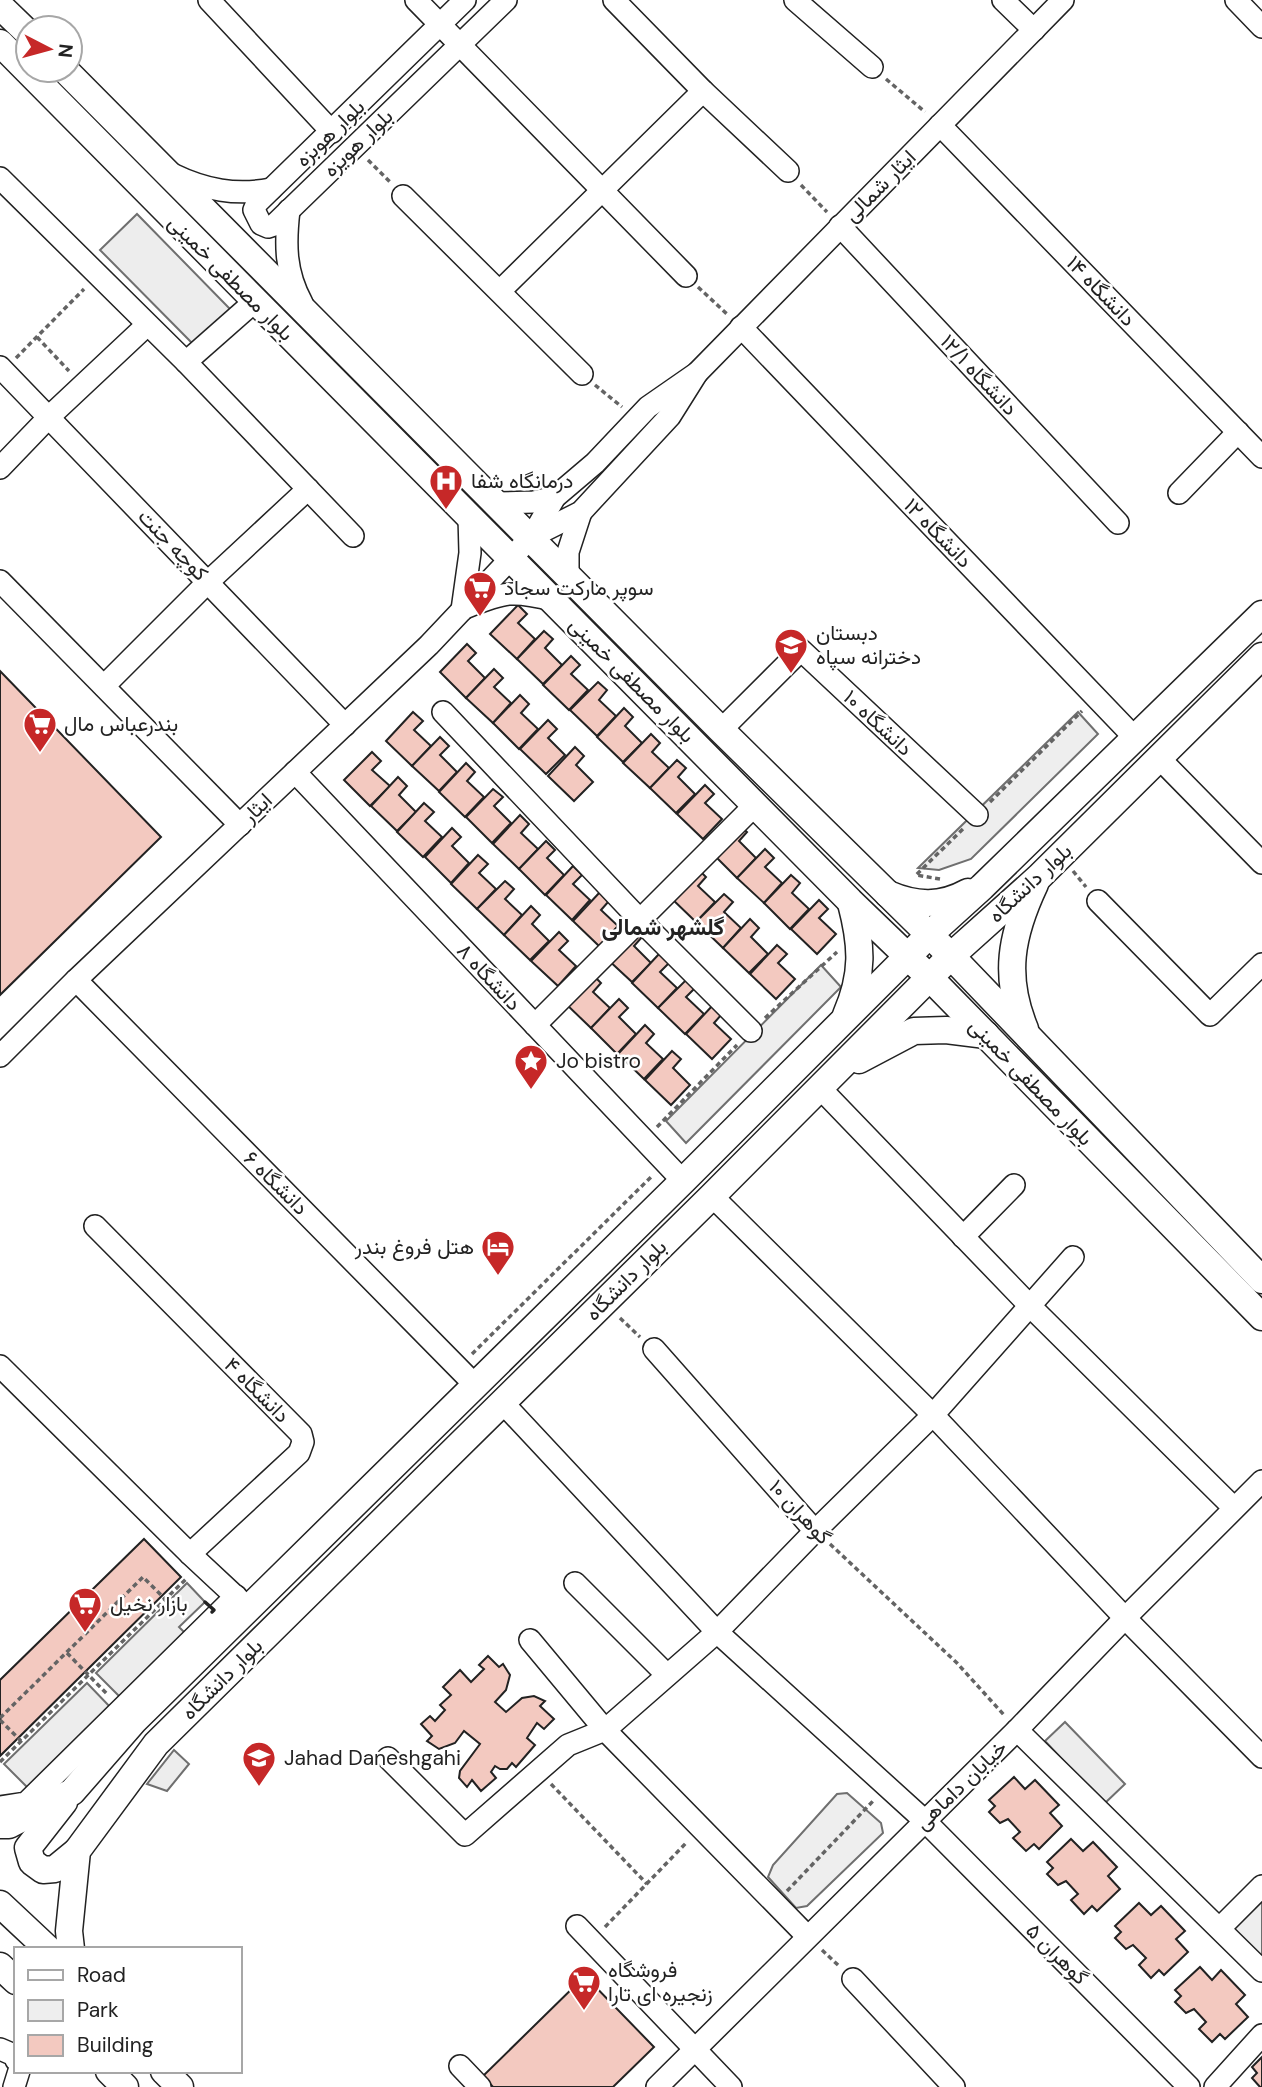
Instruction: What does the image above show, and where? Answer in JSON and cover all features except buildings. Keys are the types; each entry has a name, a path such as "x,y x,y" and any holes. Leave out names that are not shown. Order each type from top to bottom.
{"main road":[{"path":"0,6 14,20"},
{"name":"بلوار مصطفی خمینی","path":"0,43 254,302 850,901 930,978 1262,1317"},
{"name":"بلوار مصطفی خمینی","path":"79,84 721,730 951,956 1262,1280"},
{"name":"بلوار دانشگاه","path":"0,1825 9,1825 72,1793 243,1602 476,1385 929,935 999,871 1262,614"},
{"name":"بلوار دانشگاه","path":"77,1851 156,1744 712,1196 951,956 1039,877 1262,656"},
{"path":"883,891 920,904 942,903 966,894 999,871"},
{"path":"1028,1037 1016,1009 1011,986 1012,964 1024,906 1039,877"},
{"path":"841,1025 854,996 860,968 859,931 850,901"},
{"path":"826,1081 914,1031 946,1030 986,1035"},
{"path":"72,1793 28,1847 32,1862 43,1870 55,1869 77,1851"},
{"path":"71,1947 69,1931 77,1851"},
{"path":"0,1904 46,1947"},
{"path":"0,1966 14,1979"},
{"path":"111,2073 125,2087"},
{"path":"166,2073 180,2087"}],"street":[{"path":"209,0 332,132"},
{"path":"416,0 686,276"},
{"name":"بلوار هوبزه","path":"271,189 466,0"},
{"name":"بلوار هویزه","path":"271,189 254,210 261,224 268,226 274,225 506,0"},
{"path":"614,0 788,171"},
{"path":"795,0 872,67"},
{"path":"1003,0 1034,30"},
{"name":"ایثار شمالی","path":"531,537 555,497 595,463 648,407 697,373 1063,0"},
{"path":"1236,0 1262,27"},
{"path":"500,291 703,90"},
{"name":"دانشگاه ۱۴","path":"940,125 1262,457"},
{"path":"167,171 206,187 233,193 271,189"},
{"path":"0,178 186,362 353,536"},
{"path":"403,196 582,374"},
{"path":"289,210 286,241 288,267 294,288 309,315"},
{"name":"دانشگاه ۱۲/۱","path":"840,226 1118,523"},
{"path":"186,362 254,302"},
{"path":"0,468 50,416 148,324"},
{"name":"دانشگاه ۱۲","path":"741,327 1135,738"},
{"name":"کوچه جنت","path":"2,369 345,725"},
{"name":"ایثار شمالی","path":"531,537 581,512 670,416 697,373"},
{"path":"1179,493 1238,432"},
{"path":"104,686 208,582 308,489"},
{"path":"497,503 534,502 555,497"},
{"path":"568,575 568,552 581,512"},
{"path":"462,610 470,553 469,516"},
{"name":"ایثار","path":"0,1056 76,980 429,645 531,537"},
{"path":"0,581 240,825"},
{"path":"462,610 499,594 531,594 553,600"},
{"name":"دانشگاه ۱۰","path":"721,730 801,650 977,815"},
{"path":"443,712 640,920 751,1031"},
{"path":"1159,758 1262,863"},
{"name":"دانشگاه ۸","path":"295,772 683,1181"},
{"path":"535,1025 755,805"},
{"path":"1098,901 1210,1015 1262,964"},
{"name":"دانشگاه ۶","path":"76,980 476,1385"},
{"path":"826,1081 963,1237 1234,1508"},
{"path":"963,1237 1014,1185"},
{"path":"712,1196 933,1415 1125,1618 1262,1757"},
{"name":"دانشگاه ۴","path":"95,1226 301,1434 303,1442 299,1453 195,1559"},
{"path":"388,1758 465,1835 568,1745 605,1730 717,1632 933,1415 1073,1257"},
{"name":"گوهران ۱۰","path":"654,1349 815,1531"},
{"path":"0,1366 195,1559 243,1602 122,1709 26,1803 0,1807"},
{"name":"گوهران ۵","path":"502,1402 717,1632 925,1821 1189,2087"},
{"name":"خیابان داماهی","path":"657,2087 1017,1730 1262,1481"},
{"path":"575,1583 667,1675"},
{"path":"530,1640 605,1730 807,1936"},
{"path":"1017,1730 1262,1971"},
{"path":"1220,1928 1262,1886"},
{"path":"584,1933 731,2087"},
{"path":"853,1979 954,2087"},
{"path":"1215,2087 1262,2035"},
{"path":"460,2066 480,2087"}],"path":[{"path":"872,67 940,125"},
{"path":"355,146 403,196"},
{"path":"788,171 840,226"},
{"path":"2,369 98,275"},
{"path":"686,276 741,327"},
{"path":"37,337 83,385"},
{"path":"582,374 637,419"},
{"path":"949,880 916,875 1096,697"},
{"path":"1060,856 1098,901"},
{"path":"603,1303 654,1349"},
{"name":"گوهران ۱۰","path":"815,1531 957,1663 1017,1730"},
{"path":"0,1762 165,1599 195,1559"},
{"path":"21,1742 0,1719 143,1577 165,1599"},
{"path":"67,1653 122,1709"},
{"path":"538,1770 647,1884"},
{"path":"775,1903 887,1786"},
{"path":"584,1933 647,1884 701,1828"},
{"path":"807,1936 853,1979"}],"green space":[{"path":"1078,712 1098,734 971,859 939,870 918,868"},
{"path":"821,965 841,987 686,1143 666,1121"},
{"path":"847,1793 881,1823 883,1833 807,1906 796,1908 768,1877 773,1865 837,1794"},
{"path":"1262,1895 1262,1961 1229,1928"}],"shaded area":[{"path":"137,214 230,309 194,345 100,250"},
{"path":"187,1583 205,1602 179,1627 188,1636 123,1700 96,1673"},
{"path":"87,1683 113,1710 31,1791 4,1764"},
{"path":"1065,1722 1125,1784 1104,1804 1045,1741"},
{"path":"174,1750 189,1764 167,1791 147,1784"}],"wall":[{"path":"205,1602 214,1610 212,1612"}],"place":[{"name":"درمانگاه شفا","path":"446,511"},
{"name":"سوپر مارکت سجاد","path":"480,618"},
{"name":"دبستان دخترانه سپاه","path":"791,675"},
{"name":"بندرعباس مال","path":"40,754"},
{"name":"Jo bistro","path":"531,1091"},
{"name":"هتل فروغ بندر","path":"498,1277"},
{"name":"بازار نخیل","path":"85,1634"},
{"name":"Jahad Daneshgahi","path":"259,1788"},
{"name":"فروشگاه زنجیره ای تارا","path":"584,2012"}],"district":[{"name":"گلشهر شمالی","path":"663,927"}]}
